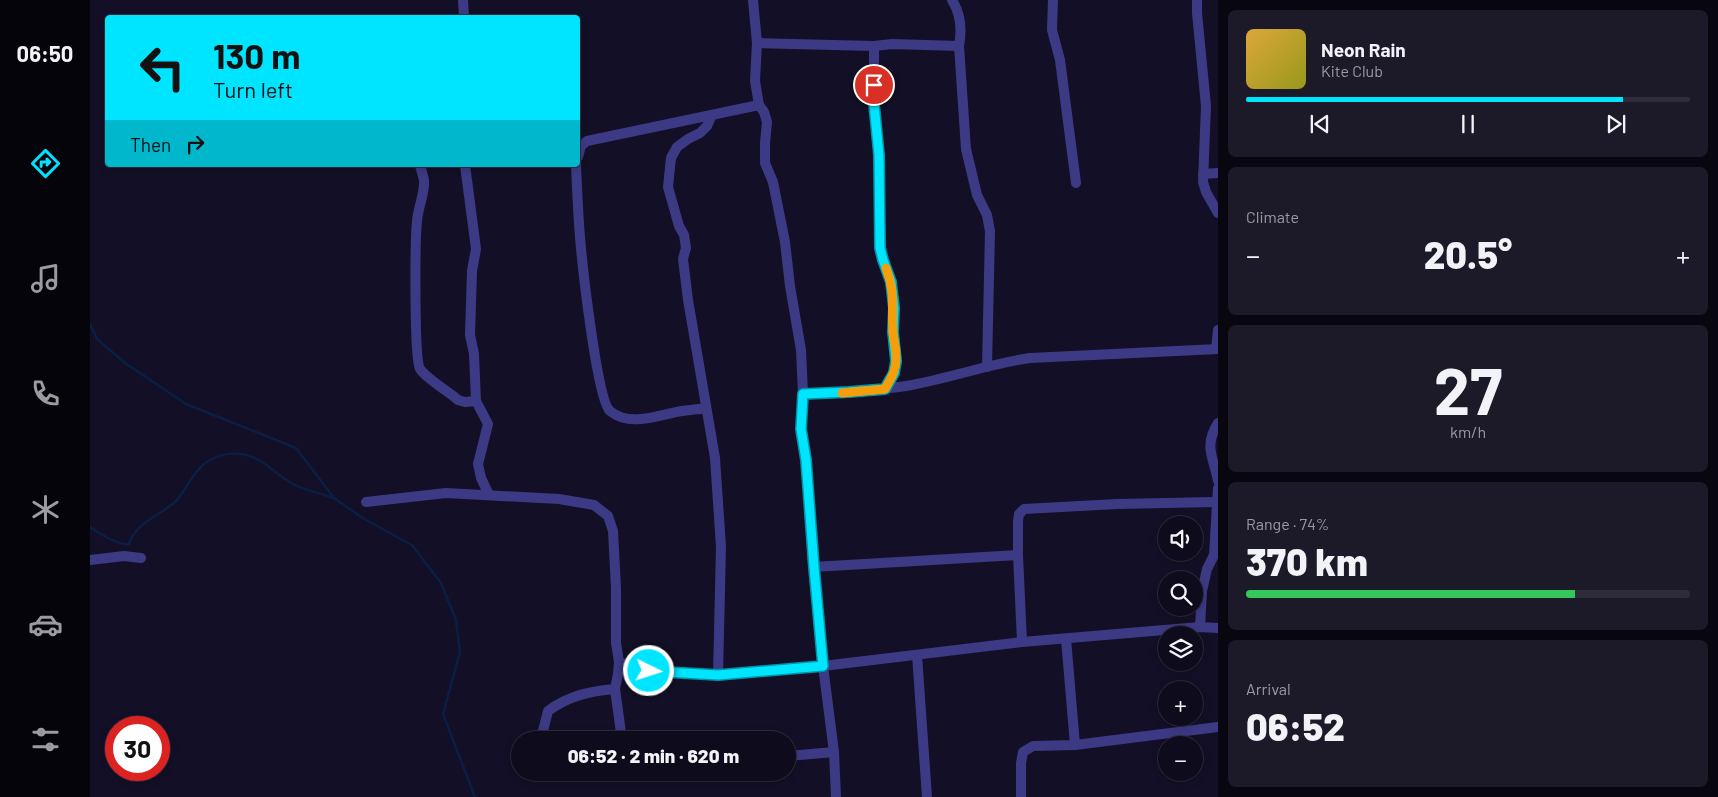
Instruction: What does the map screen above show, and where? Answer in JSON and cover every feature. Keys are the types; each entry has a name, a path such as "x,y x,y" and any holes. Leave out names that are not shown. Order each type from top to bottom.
{"street":[{"path":"463,0 464,15"},
{"path":"753,0 757,43 755,81 759,105 764,112 767,122 765,163 773,182 785,242 790,286 802,350 803,394 801,429 806,460 823,666 834,752 836,797"},
{"path":"952,0 962,30 959,46 966,149 977,195 987,215 990,231 988,367"},
{"path":"1053,0 1052,30 1060,60 1076,183"},
{"path":"1197,0 1206,106 1203,174 1206,192 1218,213"},
{"path":"757,43 959,46"},
{"path":"874,46 874,104 879,155 880,248 891,282 896,361 894,373 885,389"},
{"path":"580,150 581,146 587,141 759,105"},
{"path":"712,115 707,126 700,133 677,147 671,158 668,187 679,226 684,235 686,248 683,259 715,458 721,547 718,675"},
{"path":"421,167 424,180 417,220 417,359 419,367 425,374 458,400 464,402 476,401"},
{"path":"465,167 476,249 472,271 470,335 474,354 476,401 488,424 478,464 481,478 490,495"},
{"path":"576,167 580,237 598,377 605,404 611,412 622,417 641,420 673,412 706,408"},
{"path":"1203,174 1218,173"},
{"path":"803,394 885,389 929,381 1002,362 1030,358 1217,349 1218,330"},
{"path":"1218,424 1213,431 1210,443 1210,456 1216,468 1218,481"},
{"path":"1200,626 1202,590 1207,569 1214,555 1218,488"},
{"path":"366,502 446,493 559,498 594,505 608,516 613,531 616,643 619,662 615,689 621,731"},
{"path":"1022,642 1018,521 1019,514 1024,509 1117,504 1216,502"},
{"path":"814,567 1018,555"},
{"path":"90,560 124,556 141,558"},
{"path":"1203,627 1218,628"},
{"path":"619,662 649,671 718,675 823,666 1022,642 1158,631"},
{"path":"1066,639 1075,745"},
{"path":"917,654 927,797"},
{"path":"543,731 548,711 561,702 592,691 615,689"},
{"path":"1021,797 1021,762 1023,752 1033,746 1075,745 1218,727"},
{"path":"796,755 834,752"}],"waterway":[{"path":"90,324 97,339 125,363 186,404 296,448 334,498 364,519 412,545 441,583 456,620 460,652 443,714 475,797"},
{"path":"90,527 103,536 129,544 137,530 176,501 196,472 204,464 225,454 240,454 255,458 293,484 333,498"}],"slow traffic":[{"path":"842,393 885,389 894,373 896,361 893,332 894,308 891,282 886,268"}],"route":[{"path":"649,671 718,675 823,666 806,460 801,429 803,394 885,389 894,373 896,361 891,282 880,248 879,155 874,85"}]}
